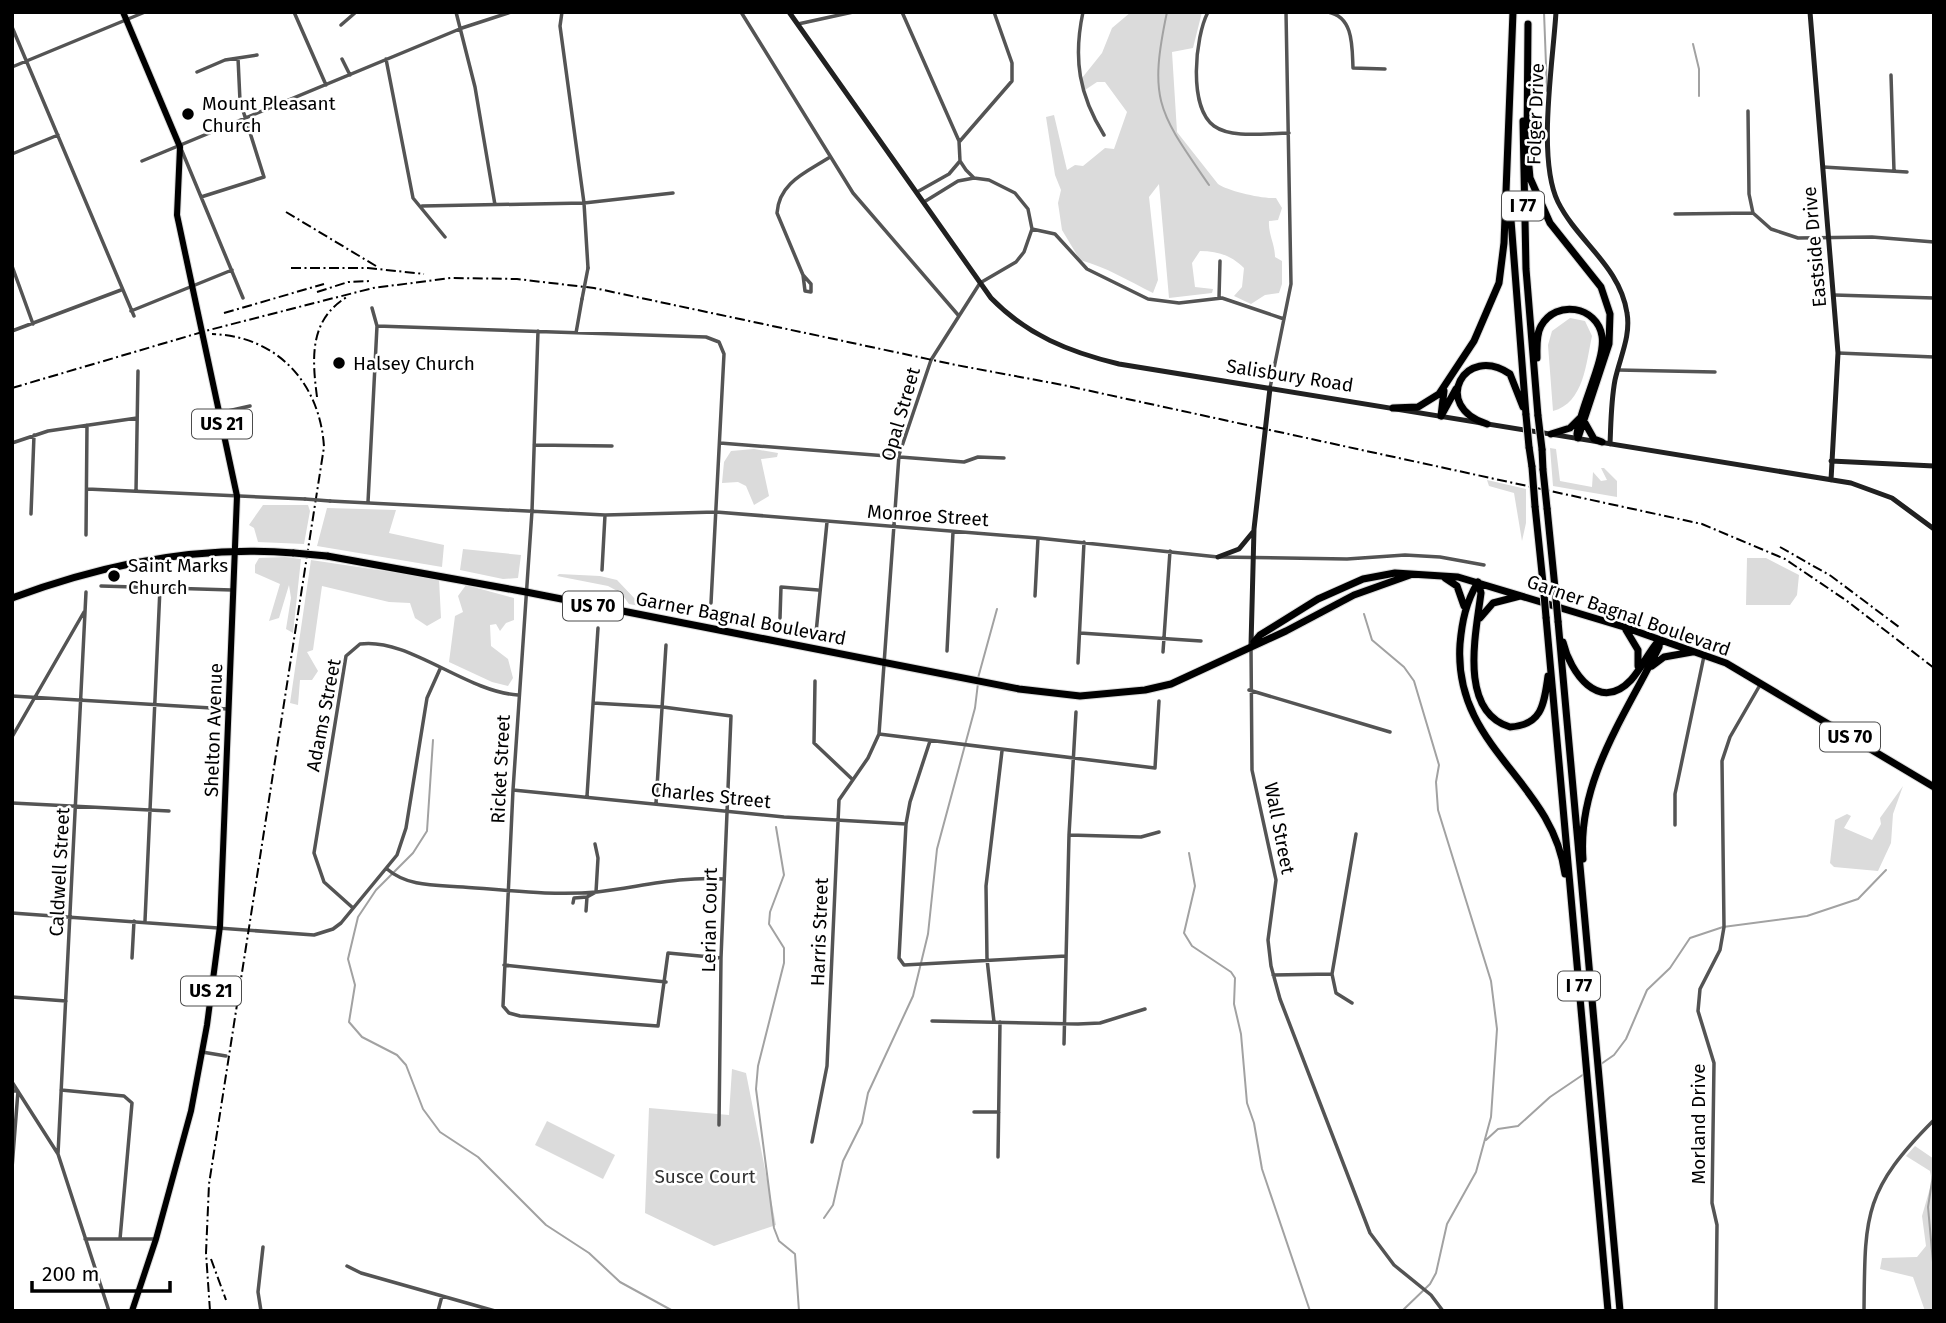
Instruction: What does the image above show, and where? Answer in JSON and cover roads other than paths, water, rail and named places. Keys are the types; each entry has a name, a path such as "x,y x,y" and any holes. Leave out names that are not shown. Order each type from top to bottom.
{"highway":[{"name":"I 77","path":"1513,12 1507,161 1526,415 1608,1311"},
{"name":"I 77","path":"1529,12 1522,131 1523,199 1538,416 1620,1311"},
{"path":"1528,24 1527,145 1530,178 1549,223 1601,287 1610,314 1609,344 1582,419 1570,428 1551,434"},
{"path":"1394,408 1418,407 1430,402 1447,384 1474,341 1499,283 1507,161"},
{"path":"1537,400 1538,337 1541,327 1546,319 1565,309 1586,312 1600,327 1603,344 1578,438"},
{"path":"1441,416 1470,369 1490,365 1501,368 1516,384 1526,415"},
{"path":"1459,383 1461,407 1475,420 1487,424"},
{"path":"1441,416 1447,384"},
{"path":"1582,419 1587,431 1606,443"},
{"name":"Garner Bagnal Boulevard","path":"12,598 72,577 134,562 235,552 294,553 327,556 526,592 1019,690 1091,696 1171,684 1354,595 1410,575"},
{"name":"Garner Bagnal Boulevard","path":"1251,645 1260,635 1339,588 1379,575 1438,575 1478,582 1705,654 1761,683 1934,787"},
{"path":"1438,575 1457,586 1464,602 1460,651 1464,689 1478,727 1490,746 1524,784 1552,826 1564,868 1578,982"},
{"path":"1464,610 1478,582"},
{"path":"1478,582 1481,593 1474,648 1478,688 1484,707 1500,723 1522,726 1541,713 1549,662"},
{"path":"1477,629 1485,611 1493,603 1525,596"},
{"path":"1558,621 1572,669 1589,687 1612,691 1621,687 1636,673 1660,639"},
{"path":"1623,627 1634,639 1638,650 1636,673"},
{"path":"1585,935 1582,853 1592,786 1608,744 1647,671 1660,639"},
{"path":"1647,671 1664,657 1676,653 1705,654"}],"main road":[{"name":"US 21","path":"123,12 180,147"},
{"name":"Shelton Avenue","path":"132,1311 178,1163 202,1052 220,926 230,709 237,496 177,215 180,147"}],"street":[{"path":"12,68 145,12"},
{"path":"294,12 326,85"},
{"path":"341,25 356,12"},
{"path":"456,12 462,28 495,205"},
{"path":"142,161 462,28 511,12"},
{"path":"562,12 560,26 584,203 588,268 576,333"},
{"path":"741,12 863,206 959,316"},
{"name":"Salisbury Road","path":"789,12 980,283 1003,310 1053,344 1119,364 1851,483 1892,498 1934,529"},
{"path":"798,24 853,12"},
{"path":"902,12 960,141 961,161 974,178"},
{"path":"960,141 1012,81 1012,63 994,12"},
{"path":"1083,12 1077,43 1079,82 1104,135"},
{"path":"1208,12 1199,39 1197,76 1202,111 1213,125 1233,133 1289,133"},
{"path":"1270,388 1291,276 1286,12"},
{"path":"1328,12 1342,19 1348,27 1353,68 1385,69"},
{"name":"Folger Drive","path":"1556,12 1549,177 1559,204 1612,272 1622,291 1628,329 1606,443"},
{"name":"Eastside Drive","path":"1811,12 1838,353 1831,480"},
{"path":"12,27 134,316"},
{"path":"197,72 238,58 257,55"},
{"path":"201,197 264,177 240,101 238,58"},
{"path":"342,59 350,75"},
{"path":"386,60 413,198 445,237"},
{"path":"1891,75 1894,171"},
{"path":"1748,111 1749,194 1753,213 1761,222 1784,235 1934,242"},
{"path":"12,154 58,135"},
{"path":"180,147 243,298"},
{"path":"803,275 777,213 777,205 789,182 830,157"},
{"path":"917,192 949,174 961,161"},
{"path":"1823,167 1907,172"},
{"path":"924,202 958,181 974,178 989,180 1014,193 1028,209 1032,229 1029,241 1016,262 980,283"},
{"path":"422,206 584,203 673,193"},
{"path":"1675,214 1753,213"},
{"path":"1032,229 1055,234 1087,269 1148,299 1179,303 1219,298 1284,319"},
{"path":"1219,298 1220,261"},
{"path":"12,266 33,324"},
{"path":"131,311 232,270"},
{"name":"Opal Street","path":"879,734 899,455 922,379 980,283"},
{"path":"12,331 122,289"},
{"path":"1834,295 1934,298"},
{"path":"368,502 377,326 372,308"},
{"path":"377,326 706,337 719,342 724,354 711,603"},
{"name":"Ricket Street","path":"538,331 532,511 518,695 503,1006 509,1013 520,1016 658,1026 666,982"},
{"path":"1838,353 1934,357"},
{"path":"1618,370 1715,372"},
{"path":"136,491 138,371"},
{"name":"Wall Street","path":"1270,388 1252,559 1250,690 1252,770 1276,880 1268,940 1273,975 1370,1233 1394,1265 1431,1295 1443,1311"},
{"path":"219,413 250,406"},
{"path":"12,443 34,435 138,418"},
{"path":"86,535 87,425"},
{"path":"31,514 34,435"},
{"path":"720,443 964,462 978,457 1004,458"},
{"path":"534,445 612,446"},
{"path":"1831,461 1934,466"},
{"name":"Monroe Street","path":"87,489 605,515 716,512 1084,542 1218,558 1348,559 1405,555 1440,557 1484,565"},
{"path":"602,570 605,515"},
{"path":"816,633 818,590 823,584 827,522"},
{"path":"1218,558 1239,549 1254,529"},
{"path":"947,651 953,532"},
{"path":"1035,596 1038,538"},
{"path":"1078,663 1084,542"},
{"path":"1163,652 1170,551"},
{"path":"101,586 234,590"},
{"path":"780,618 781,587 818,590"},
{"path":"145,921 160,588"},
{"name":"Caldwell Street","path":"58,1154 86,592"},
{"path":"12,737 85,610"},
{"path":"587,796 598,628"},
{"path":"1080,633 1201,641"},
{"name":"Adams Street","path":"353,908 324,882 314,853 346,656 360,644 369,643 402,652 494,693 518,695"},
{"path":"656,803 666,645"},
{"path":"1675,825 1675,794 1705,654"},
{"path":"12,913 220,926 314,935 333,929 387,869 402,843 427,698 440,668"},
{"path":"815,681 814,743 852,779"},
{"name":"Morland Drive","path":"1716,1311 1717,1225 1712,1203 1714,1063 1698,1011 1702,985 1723,937 1722,761 1730,737 1761,683"},
{"path":"1250,690 1390,732"},
{"path":"12,696 230,709"},
{"path":"879,734 1155,768 1159,701"},
{"path":"593,703 663,707"},
{"name":"Lerian Court","path":"663,707 731,716 721,958 719,1125"},
{"path":"1064,1044 1069,835 1076,712"},
{"name":"Harris Street","path":"811,1142 827,1066 839,800 868,758 879,734"},
{"path":"930,741 910,802 906,824 898,952 904,965 1066,956"},
{"path":"994,1022 987,959 987,871 1002,751"},
{"name":"Charles Street","path":"513,790 906,824"},
{"path":"12,803 169,811"},
{"path":"1069,835 1141,837 1158,832"},
{"path":"1352,1003 1336,993 1332,974 1356,834"},
{"path":"595,844 598,858 596,892"},
{"path":"387,869 406,881 507,890 596,892 671,879 724,879"},
{"path":"573,903 574,898 587,897 596,892"},
{"path":"586,911 587,897"},
{"path":"132,958 134,921"},
{"path":"505,965 666,982 667,953 721,958"},
{"path":"1273,975 1332,974"},
{"path":"12,998 66,1001"},
{"path":"932,1021 1100,1023 1145,1009"},
{"path":"998,1157 1000,1022"},
{"path":"202,1052 226,1056"},
{"path":"12,1082 58,1154 108,1311"},
{"path":"61,1090 124,1096 132,1103 120,1239"},
{"path":"12,1091 18,1091"},
{"path":"12,1168 18,1091"},
{"path":"974,1112 999,1112"},
{"path":"1864,1311 1865,1249 1872,1204 1893,1164 1934,1120"},
{"path":"85,1239 156,1239"},
{"path":"261,1311 258,1292 263,1247"},
{"path":"347,1266 495,1311"},
{"path":"438,1311 442,1296"}],"waterway":[{"path":"1167,12 1159,67 1162,105 1179,140 1209,185"},
{"path":"1544,12 1547,91"},
{"path":"1693,44 1699,69 1699,96"},
{"path":"978,678 997,609"},
{"path":"1364,614 1372,640 1404,667 1414,681 1439,765 1436,782 1438,810 1491,981 1497,1029 1491,1117 1476,1172 1447,1224 1436,1273 1430,1284 1402,1311"},
{"path":"824,1218 833,1205 843,1161 862,1123 868,1093 913,996 928,934 937,849 975,708 978,683"},
{"path":"433,740 427,831 413,853 376,890 358,917 348,959 355,985 349,1022 362,1037 397,1055 406,1065 423,1109 440,1132 478,1157 546,1225 589,1253 620,1282 673,1311"},
{"path":"776,827 784,875 770,912 769,924 784,948 784,963 758,1066 756,1089 774,1228 779,1241 795,1254 799,1311"},
{"path":"1189,853 1195,886 1184,933 1192,946 1231,972 1235,978 1234,1004 1241,1034 1247,1103 1254,1123 1262,1169 1310,1311"},
{"path":"1601,1064 1614,1055 1626,1039 1647,990 1670,968 1690,938 1723,927 1807,916 1858,899 1886,870"},
{"path":"1486,1140 1498,1129 1518,1126 1550,1097 1584,1074"},
{"path":"1934,1169 1928,1207 1934,1273"}],"railway":[{"path":"286,212 376,266"},
{"path":"291,268 368,268 424,274"},
{"path":"12,388 209,330 373,288 451,278 517,279 594,288 1063,385 1702,524 1785,559 1847,601 1934,668"},
{"path":"317,292 348,282 371,281"},
{"path":"224,313 324,284"},
{"path":"317,397 314,354 319,328 335,306 347,297"},
{"path":"210,1311 206,1253 209,1184 324,447 321,424 314,403 291,367 256,344 235,337 212,334"},
{"path":"1780,547 1831,576 1899,627"},
{"path":"211,1259 226,1300"}],"place":[{"name":"Mount Pleasant Church","path":"188,114"},
{"name":"Halsey Church","path":"339,363"},
{"name":"Saint Marks Church","path":"114,576"}],"park label":[{"name":"Susce Court","path":"705,1176"}]}
